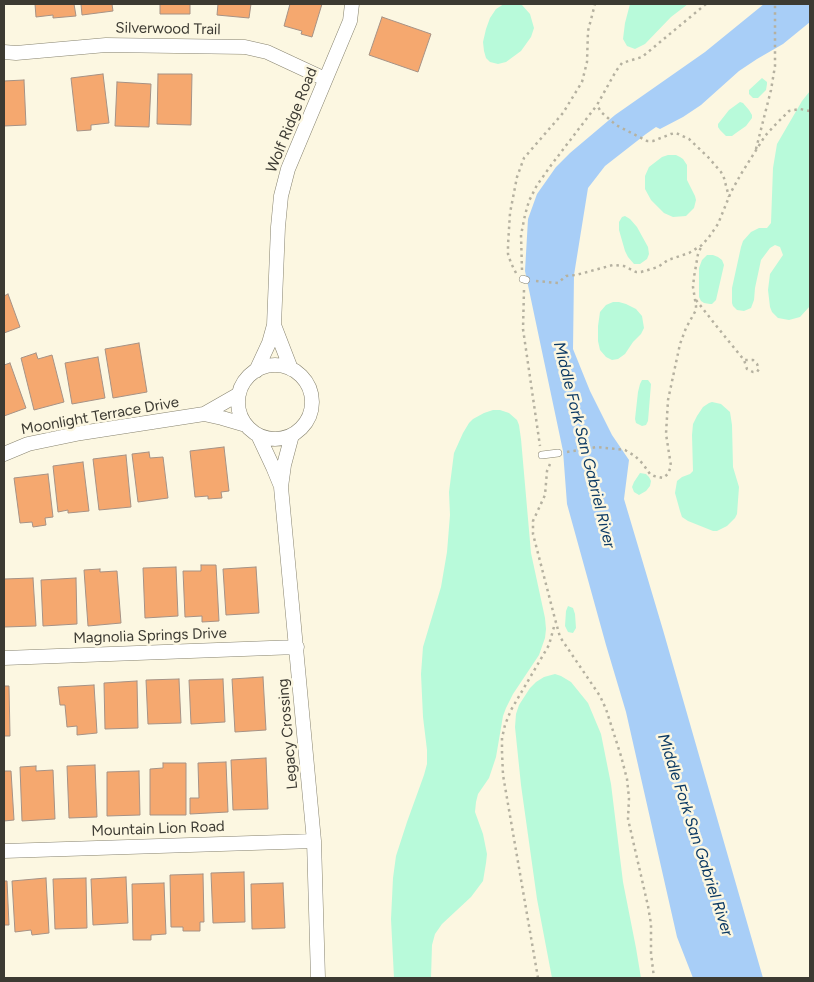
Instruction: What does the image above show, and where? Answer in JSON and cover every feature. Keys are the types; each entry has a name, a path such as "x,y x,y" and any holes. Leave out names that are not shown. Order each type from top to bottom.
{"street":[{"name":"Wolf Ridge Road","path":"291,369 274,325 281,196 288,169 350,21 352,4"},
{"name":"Silverwood Trail","path":"4,52 16,54 106,44 244,47 267,52 325,79"},
{"path":"256,371 269,343 274,325"},
{"path":"246,425 241,418 238,407 239,394 243,383 251,374 262,367 275,365 291,369"},
{"name":"Legacy Crossing","path":"291,369 298,373 306,382 311,394 312,406 309,418 302,428 292,435 284,465 281,487 314,841 318,978"},
{"name":"Moonlight Terrace Drive","path":"4,454 28,444 81,433 204,414 239,394"},
{"name":"Moonlight Terrace Drive","path":"204,414 246,425"},
{"name":"Legacy Crossing","path":"246,425 258,435 274,467 281,487"},
{"path":"258,435 269,439 281,439 292,435"},
{"name":"Magnolia Springs Drive","path":"4,658 297,647"},
{"name":"Mountain Lion Road","path":"4,851 314,841"}],"lane":[{"path":"542,455 558,453"}],"path":[{"path":"516,275 508,254 508,244 510,213 517,177 524,158 563,113 582,82 587,62 588,31 595,4"},
{"path":"546,477 523,329 525,280 521,235 524,214 537,185 597,105 622,63 642,57 706,4"},
{"path":"754,153 771,90 775,63 775,4"},
{"path":"597,105 606,117 647,142 676,133 689,139 721,172 729,198"},
{"path":"654,978 651,954 651,924 628,820 629,798 621,756 600,696 560,638 532,527 535,515 545,495 547,471 558,453 597,447 625,450 635,456 654,476 663,478 668,474 671,466 666,434 668,400 680,344 696,310 694,277 698,254 702,245 718,224 741,174 774,126 789,111 800,109 810,111"},
{"path":"525,280 558,283 566,276 613,265 624,266 636,272 649,271 668,260 702,245"},
{"path":"696,298 744,360 749,371 757,372 759,369 753,360 744,360"},
{"path":"538,978 503,775 502,738 511,710 548,646 555,621"}],"green space":[{"path":"504,4 522,5 530,14 534,28 531,37 521,51 506,62 498,64 490,62 486,58 483,42 490,18 496,9"},
{"path":"630,4 688,4 671,17 645,44 635,49 627,46 623,39"},
{"path":"762,78 767,82 766,90 758,98 753,98 749,94 749,90"},
{"path":"810,91 810,306 800,317 789,320 778,318 772,312 768,290 770,274 783,255 780,247 775,245 770,248 761,260 751,308 744,311 737,310 732,303 732,288 743,241 751,232 759,228 767,228 771,223 773,168 777,144 802,101"},
{"path":"740,102 749,110 752,118 746,126 732,136 726,136 718,127 718,124 729,110"},
{"path":"668,155 680,157 687,165 687,180 696,200 694,208 686,216 673,217 664,213 651,200 645,189 645,176 649,167 662,157"},
{"path":"625,216 637,227 648,247 649,254 647,259 640,264 634,264 625,251 619,230 619,222"},
{"path":"707,255 718,257 724,265 716,300 712,304 704,303 699,297 699,268 702,260"},
{"path":"613,302 626,304 636,309 642,316 644,328 625,354 618,359 612,360 606,357 600,350 598,326 600,312 606,305"},
{"path":"642,380 648,380 651,384 648,421 646,425 642,426 636,423 635,419 638,392"},
{"path":"712,402 721,404 730,412 733,467 739,487 735,518 727,526 717,531 682,517 675,493 677,481 693,471 693,424 703,407"},
{"path":"493,410 509,413 517,420 519,425 531,553 545,618 545,638 539,655 506,708 496,757 489,778 478,794 475,812 483,834 487,854 483,881 471,897 442,924 435,934 432,945 431,978 394,978 391,919 393,878 396,856 427,764 421,674 423,647 441,587 447,552 450,515 449,492 454,453 469,423 484,413"},
{"path":"640,473 646,474 651,481 646,491 639,495 634,492 632,487"},
{"path":"568,606 573,608 575,614 576,628 573,633 568,632 565,626"},
{"path":"555,674 571,682 588,703 601,734 611,784 623,882 641,978 552,978 537,899 515,727 519,705 530,688 544,677"}],"water":[{"name":"Middle Fork San Gabriel River","path":"764,4 810,4 810,22 783,44 739,71 701,105 660,129 656,127 605,166 588,188 574,275 573,349 590,391 612,435 629,460 624,499 763,978 693,978 677,937 626,712 567,504 563,451 525,271 528,219 537,194 556,167 570,153 615,115 705,52"}],"building":[{"path":"35,4 74,4 76,16 53,18 53,15 36,17"},
{"path":"81,4 112,4 113,11 82,15"},
{"path":"160,4 190,4 190,14 160,14"},
{"path":"218,4 251,4 249,18 217,15"},
{"path":"290,4 322,4 312,37 301,34 302,31 284,26"},
{"path":"382,17 431,34 418,72 369,55"},
{"path":"103,74 109,123 91,125 91,130 77,131 71,78"},
{"path":"158,74 192,74 191,125 157,124"},
{"path":"24,80 26,125 4,126 4,81"},
{"path":"117,82 151,84 149,127 115,126"},
{"path":"8,294 20,327 4,333 4,296"},
{"path":"139,343 147,392 113,398 105,349"},
{"path":"36,353 38,359 52,355 64,402 34,410 21,358"},
{"path":"98,357 105,398 72,404 65,363"},
{"path":"10,363 26,408 4,416 4,365"},
{"path":"224,447 229,491 221,492 222,498 208,499 208,496 195,497 190,451"},
{"path":"149,452 150,458 163,457 168,498 138,502 132,454"},
{"path":"126,455 131,507 99,510 93,459"},
{"path":"83,462 89,511 68,513 68,510 58,512 53,466"},
{"path":"48,474 53,517 45,518 46,525 33,527 32,522 20,523 14,478"},
{"path":"201,565 216,565 219,621 202,622 202,616 185,617 183,571 201,571"},
{"path":"176,567 178,616 145,618 143,568"},
{"path":"256,567 259,613 226,615 223,569"},
{"path":"100,569 100,572 117,571 121,623 88,626 84,570"},
{"path":"33,578 36,626 4,627 4,579"},
{"path":"76,578 77,624 43,626 41,580"},
{"path":"263,677 266,730 235,732 232,679"},
{"path":"179,679 181,723 148,724 146,680"},
{"path":"223,679 225,722 191,724 189,680"},
{"path":"137,681 138,728 105,729 104,683"},
{"path":"94,685 97,733 77,735 77,726 67,727 65,705 60,705 58,687"},
{"path":"4,686 9,686 10,736 4,736"},
{"path":"266,758 268,809 233,810 231,760"},
{"path":"226,762 228,812 190,814 190,798 199,798 198,763"},
{"path":"163,763 186,763 186,815 150,815 150,769 163,768"},
{"path":"95,765 97,817 69,818 67,766"},
{"path":"36,766 36,771 53,770 55,819 22,821 20,767"},
{"path":"4,771 11,771 14,820 4,821"},
{"path":"139,771 140,815 107,816 107,772"},
{"path":"244,872 245,922 213,923 211,873"},
{"path":"203,874 204,922 200,922 200,931 183,931 183,927 171,927 170,875"},
{"path":"126,877 128,923 93,925 91,879"},
{"path":"46,878 49,933 32,935 31,930 15,932 12,881"},
{"path":"86,878 87,928 55,929 53,879"},
{"path":"4,881 7,881 9,925 4,925"},
{"path":"164,883 166,934 151,935 151,940 133,940 132,884"},
{"path":"283,883 285,928 252,929 251,884"}]}
